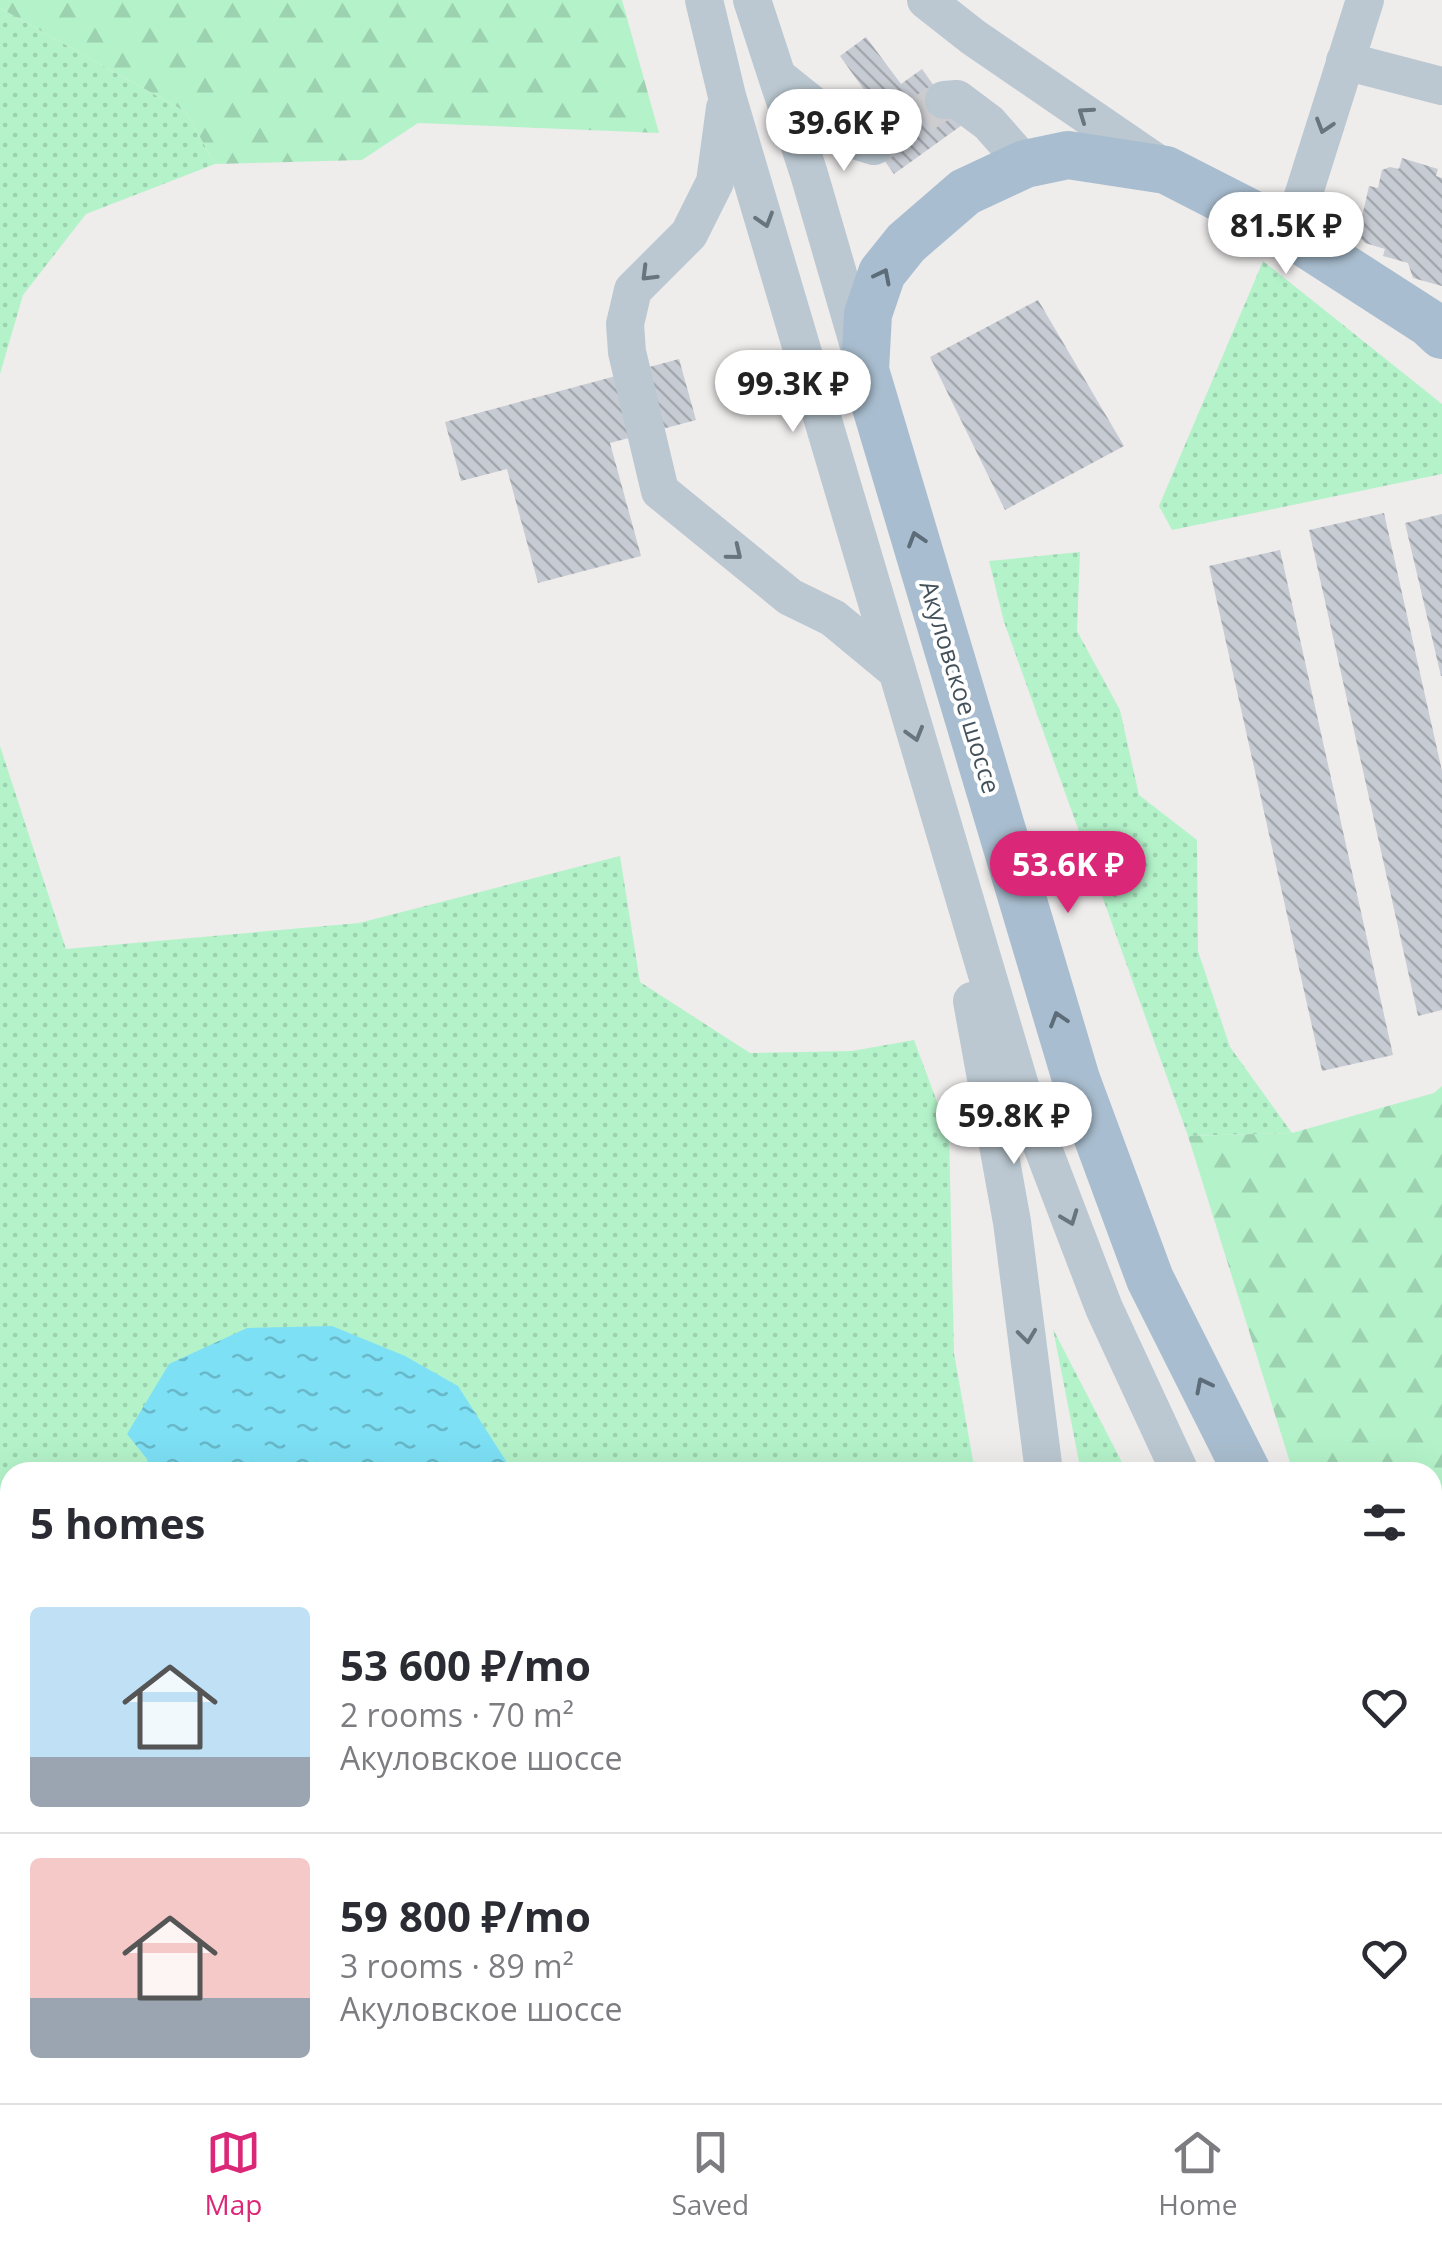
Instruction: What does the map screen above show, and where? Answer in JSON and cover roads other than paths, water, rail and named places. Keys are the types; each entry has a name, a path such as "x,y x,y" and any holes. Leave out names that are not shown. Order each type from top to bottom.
{"main road":[{"path":"866,370 868,314 882,273 906,242 965,192 1025,164 1068,156 1166,170 1291,234 1442,335"},
{"name":"Акуловское шоссе","path":"866,370 1076,1079 1150,1279 1242,1462"}],"street":[{"path":"704,0 727,96 1023,1096 1104,1308 1175,1462"},
{"name":"Акуловское шоссе","path":"752,0 809,174 866,370"},
{"path":"926,0 1166,170"},
{"path":"1291,234 1365,0"},
{"path":"1344,61 1442,86"},
{"path":"778,77 858,141 874,146"},
{"path":"727,96 716,182 690,234 633,290 625,324 627,352 660,491 790,597 833,618 897,671"},
{"path":"944,100 957,99 989,123 1025,164"},
{"path":"942,826 1012,1222 1043,1462"}],"water":[{"path":"332,1326 405,1356 458,1386 507,1462 148,1462 127,1434 169,1364 247,1328"}],"tunnel":[{"path":"874,146 944,100"}]}
